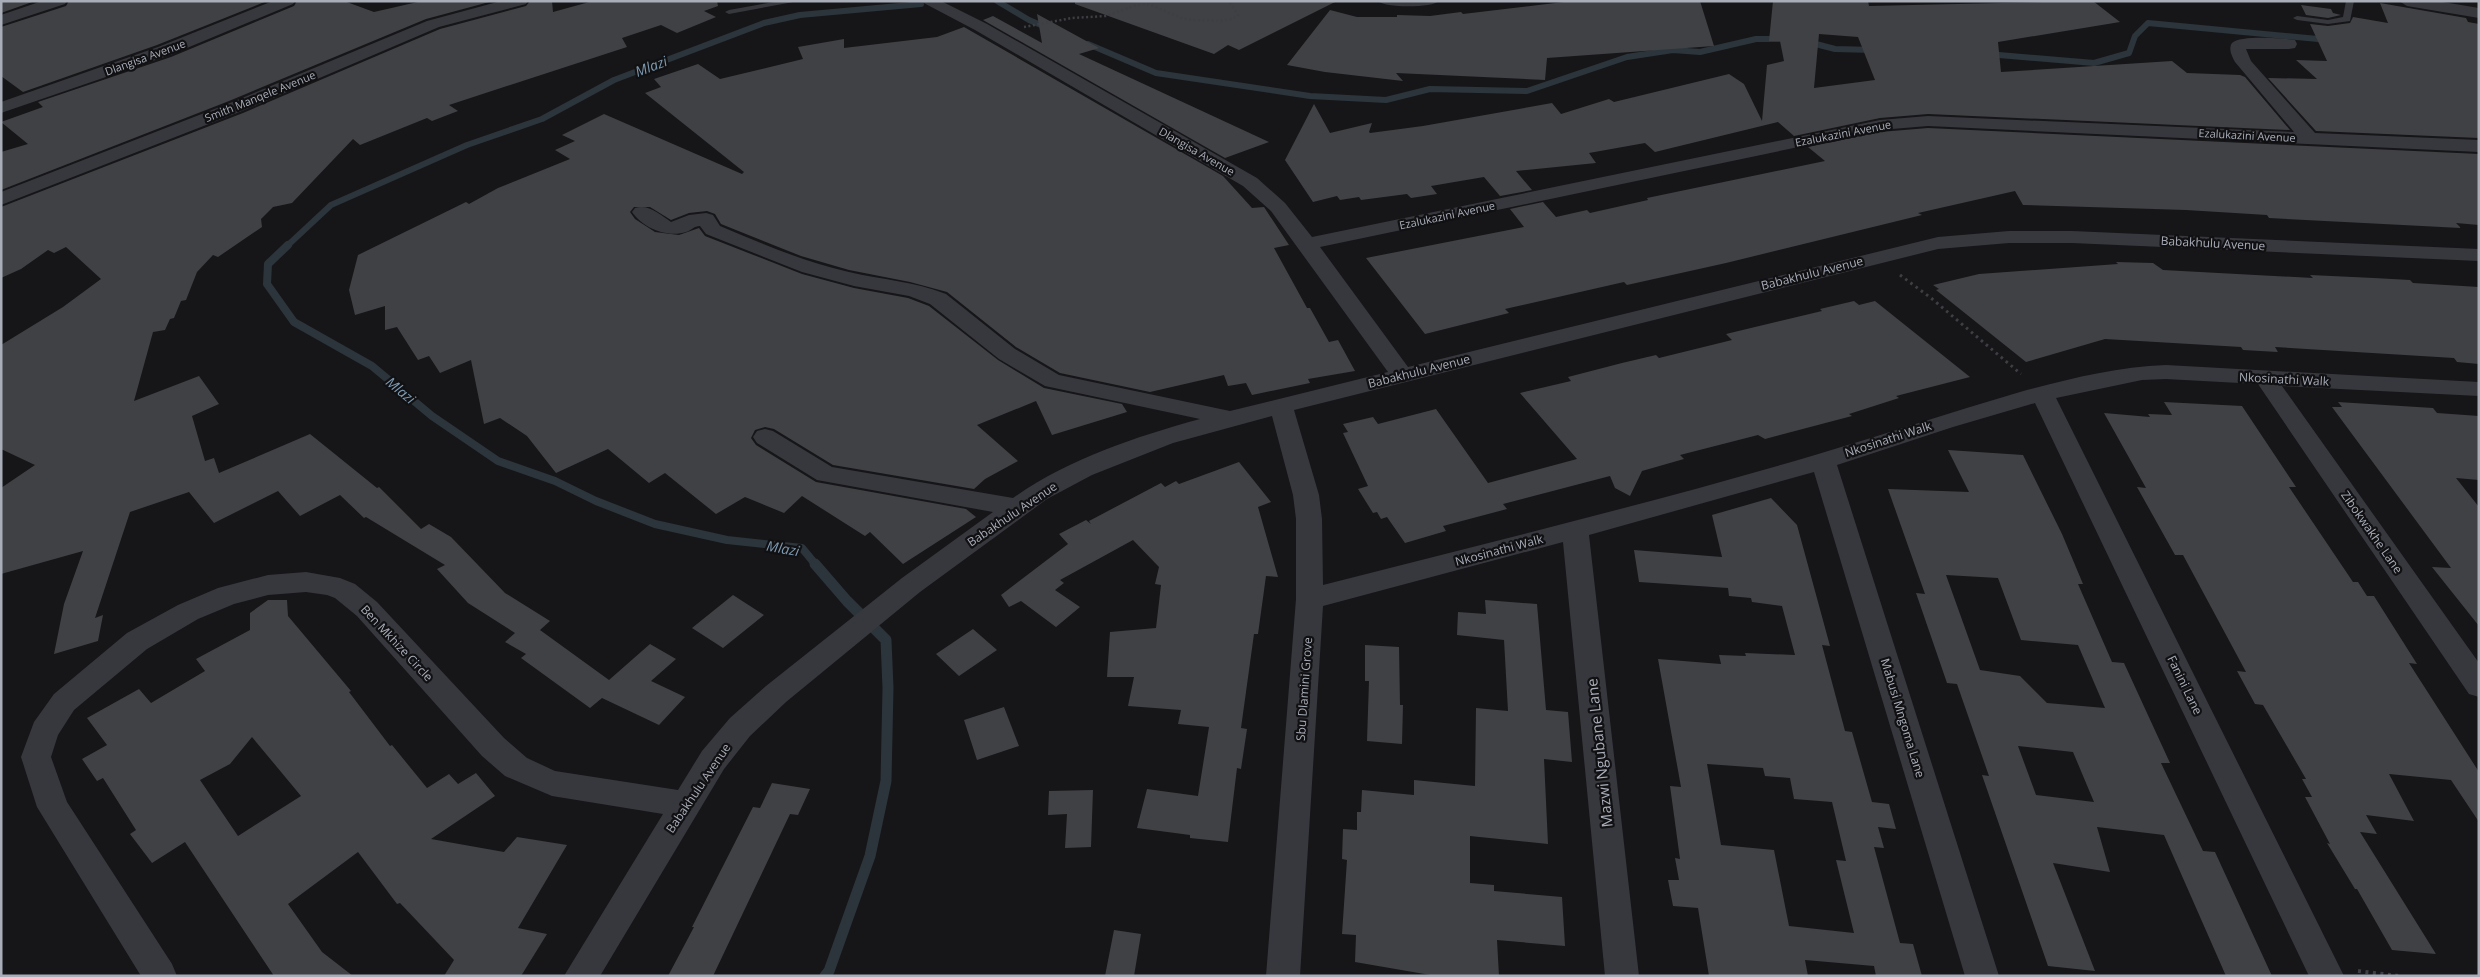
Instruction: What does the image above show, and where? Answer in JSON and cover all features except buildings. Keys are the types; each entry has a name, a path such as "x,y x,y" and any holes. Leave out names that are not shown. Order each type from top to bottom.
{"street":[{"path":"1,20 59,1"},
{"name":"Dlangisa Avenue","path":"1,108 164,51 287,1"},
{"name":"Smith Manqele Avenue","path":"1,198 236,107 433,24 520,1"},
{"name":"Dlangisa Avenue","path":"928,1 981,27 1250,182 1278,207 1402,375"},
{"path":"1386,1 1431,1"},
{"path":"2407,1 2479,13"},
{"path":"2289,44 2244,43 2239,45 2238,49 2243,62 2309,138"},
{"name":"Ezalukazini Avenue","path":"1307,244 1880,125 1903,122 2479,146"},
{"path":"642,212 667,228 682,227 689,220 706,219 713,230 818,271 843,278 923,292 938,299 1016,360 1053,381 1164,403 1231,419"},
{"name":"Babakhulu Avenue","path":"581,976 684,804 714,760 740,727 836,644 895,598 1038,493 1082,469 1165,437 1281,405 1938,243 2009,236 2082,237 2479,255"},
{"name":"Nkosinathi Walk","path":"1310,599 1575,530 1823,460 1945,421 2074,385 2142,373 2479,389"},
{"name":"Zibokwakhe Lane","path":"2265,378 2479,686"},
{"name":"Fanini Lane","path":"2043,395 2326,976"},
{"name":"Sbu Dlamini Grove","path":"1281,405 1306,495 1309,519 1310,599 1283,976"},
{"path":"765,437 826,474 1018,508"},
{"name":"Mabusi Mngoma Lane","path":"1823,460 1982,976"},
{"name":"Mazwi Ngubane Lane","path":"1575,530 1622,976"},
{"name":"Ben Mkhize Circle","path":"160,976 53,807 36,757 44,731 64,702 99,670 137,640 188,612 228,595 268,585 306,582 331,585 345,592 367,609 492,747 516,767 552,783 684,804"}],"lane":[{"path":"729,12 795,1"},
{"path":"2297,18 2340,22 2347,19 2350,1"}],"path":[{"path":"1015,29 1052,20 1095,18 1136,5 1149,4 1181,18 1220,21 1232,19 1238,15 1229,1"},
{"path":"1876,257 1931,298 2043,395"}],"waterway":[{"path":"997,1 1029,20 1048,28"},
{"name":"Mlazi","path":"287,246 331,205 467,145 542,119 614,80 764,23 800,15 921,4"},
{"path":"1987,54 2094,63 2129,53 2135,36 2148,23 2329,40"},
{"path":"1088,44 1156,73 1310,96 1386,100 1430,89 1527,91 1627,57 1673,50 1700,52 1756,39 1781,39"},
{"path":"1808,42 1835,49 1874,50"},
{"name":"Mlazi","path":"288,245 268,264 267,284 294,322 372,366 432,416 498,461 555,481 596,501 655,524 727,540 802,548 816,565"},
{"name":"Mlazi","path":"815,564 847,601 886,640 888,688 886,781 870,856 829,971 825,976"}]}
